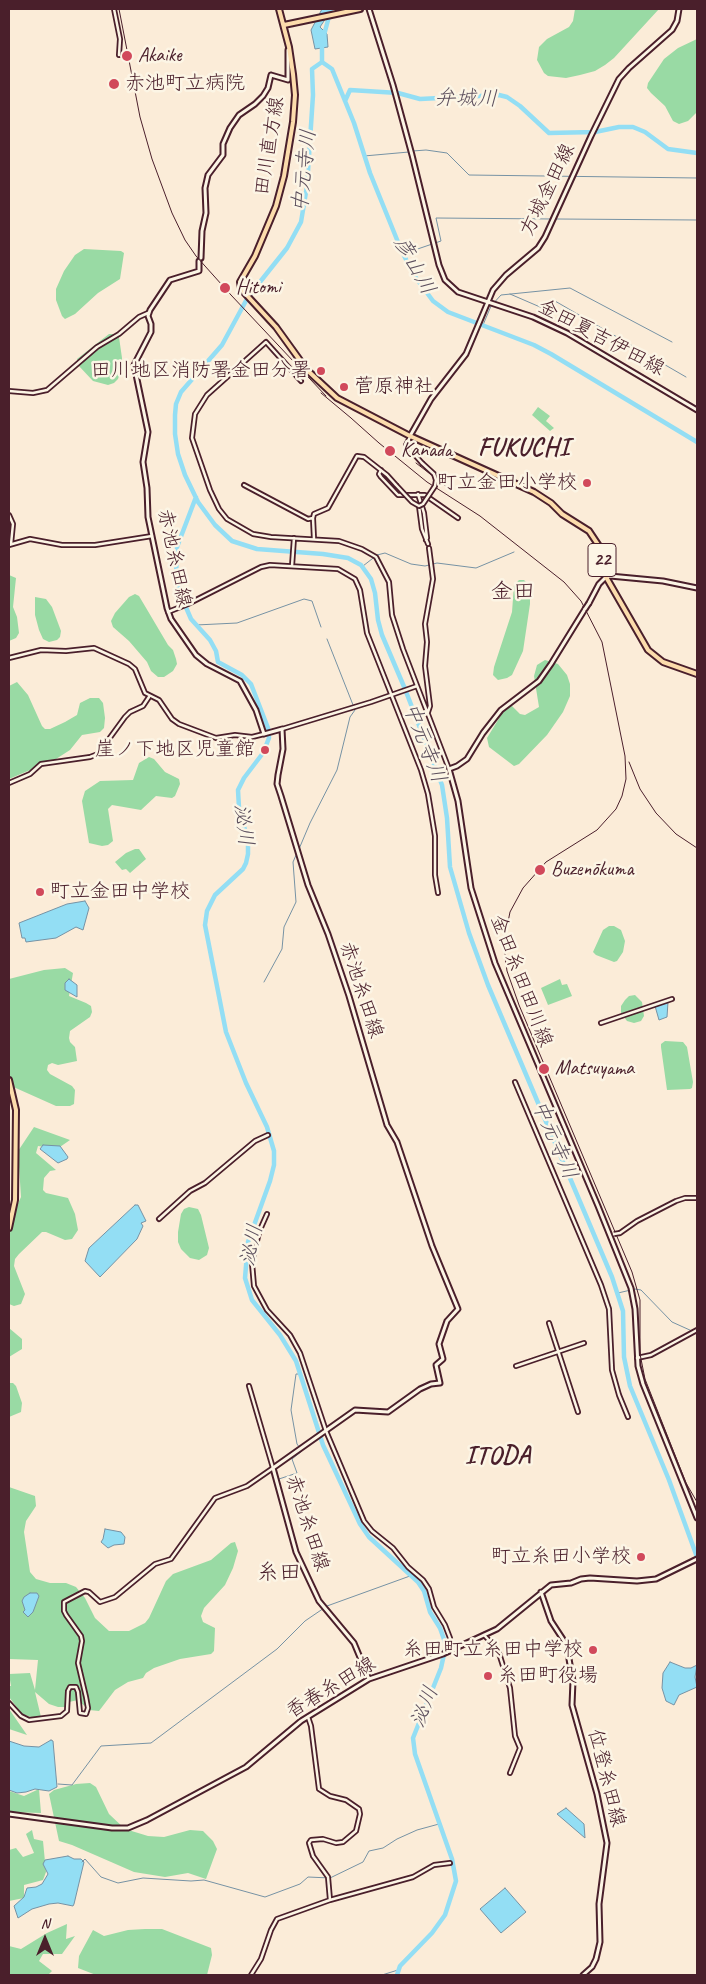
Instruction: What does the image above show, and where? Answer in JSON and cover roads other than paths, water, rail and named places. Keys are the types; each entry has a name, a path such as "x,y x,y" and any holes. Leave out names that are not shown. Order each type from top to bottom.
{"main road":[{"name":"田川直方線","path":"279,9 286,25 294,74 294,112 284,176 276,206 255,256 240,282 242,290 273,324 307,370 337,398 410,436 507,478 543,496 562,514 593,536 599,546 606,577 644,643 653,655 663,662 697,674"},
{"path":"286,25 360,9"},
{"name":"金田夏吉伊田線","path":"369,9 393,85 441,274 458,292 486,304 532,317 567,333 697,410"},
{"name":"方城金田線","path":"410,436 431,399 453,373 467,352 486,304 497,284 538,248 545,237 619,79 672,30 677,22 679,9"},
{"path":"148,314 170,280 177,276 199,271 202,231 207,210 205,188 208,175 223,155 223,144 230,128 239,115 263,96 268,88 271,75 288,80 289,47"},
{"name":"赤池糸田線","path":"148,314 151,332 134,365 148,432 143,462 152,536 168,612 200,659 240,681 256,710 265,734"},
{"path":"449,769 467,759 483,732 501,710 539,681 589,603 598,584 606,577 663,581 697,588"},
{"path":"265,734 282,729"},
{"name":"赤池糸田線","path":"282,729 283,749 277,784 301,857 308,885 328,934 349,996 387,1125 397,1142 432,1246 458,1309 447,1321 439,1344 442,1359 436,1365 440,1383 424,1386 388,1412 355,1410 273,1468 296,1552 319,1600 354,1643 369,1679"},
{"name":"金田糸田田川線","path":"449,769 458,801 471,888 495,963 612,1235 634,1301 637,1358 644,1384 697,1518"},
{"path":"9,1080 16,1110 15,1200 9,1228"},
{"name":"香春糸田線","path":"9,1814 112,1828 128,1828 246,1768 289,1731 369,1679 443,1654 484,1635 506,1622 551,1584 599,1578 637,1581 656,1579 697,1559"},
{"name":"位登糸田線","path":"541,1592 552,1621 569,1648 573,1681 572,1705 607,1843 599,1904 600,1942 592,1967 583,1975"}],"street":[{"path":"114,9 120,39 119,55"},
{"path":"9,391 40,393 46,390 97,347 119,334 139,317 148,314"},
{"path":"301,380 264,342 207,395 195,414 192,424 193,446 213,498 228,519 253,534 294,539 334,540 350,544 372,554 380,562 389,582 392,615 449,769"},
{"path":"410,436 406,445 416,458 434,474 436,480 435,486 423,504 419,506"},
{"path":"314,539 314,514 328,508 357,456 364,457 396,485 406,498 419,506"},
{"path":"380,470 380,476 398,495 425,495 458,518"},
{"path":"244,485 305,518 313,518"},
{"path":"418,494 424,513 426,540"},
{"path":"419,506 421,525 428,544"},
{"path":"9,515 13,524 10,544 30,539 62,544 95,545 152,536"},
{"path":"292,566 294,539"},
{"path":"428,712 430,706 425,666 426,624 433,579 429,548"},
{"path":"168,612 188,604 261,567 270,565 338,569 355,580 360,590 368,633 421,770 431,807 435,836 438,893"},
{"path":"9,658 41,650 66,651 94,648 129,664 135,669 145,694 159,700 172,719 179,724 216,738 265,734"},
{"path":"282,729 417,686"},
{"path":"9,782 30,774 41,764 90,757 98,754 119,724 130,712 143,706 149,697"},
{"path":"601,1023 672,999"},
{"path":"515,1082 601,1285 609,1309 610,1351 614,1379 628,1417"},
{"path":"159,1219 190,1191 205,1183 255,1141 268,1134"},
{"path":"612,1235 620,1233 637,1221 676,1201 685,1198 697,1198"},
{"path":"268,1214 260,1232 252,1263 254,1286 268,1310 297,1346 325,1431 366,1523 372,1531 393,1548 408,1567 429,1588 437,1614 445,1625 450,1638 451,1650"},
{"path":"549,1323 578,1412"},
{"path":"637,1358 651,1355 697,1330"},
{"path":"516,1366 584,1343"},
{"path":"9,1702 21,1716 29,1720 61,1716 67,1711 68,1691 70,1687 74,1686 78,1692 80,1714 86,1714 88,1708 78,1662 82,1641 64,1611 64,1602 81,1592 89,1592 100,1602 115,1597 155,1564 171,1560 215,1498 246,1486 273,1468 249,1386"},
{"path":"484,1635 498,1650 510,1688 515,1736 520,1748 510,1773"},
{"path":"308,1718 311,1726 319,1789 324,1793 346,1800 359,1810 360,1814 356,1830 344,1842 336,1843 323,1839 311,1840 309,1843 312,1856 328,1877 330,1900"},
{"path":"251,1975 261,1959 275,1920 330,1900 399,1881 416,1875 434,1865 450,1862"}],"water":[{"path":"322,9 332,9 320,27 327,34 328,47 315,49 311,30"},
{"path":"85,901 89,908 83,930 76,927 56,938 26,942 25,938 22,938 19,923 67,904"},
{"path":"69,979 77,985 77,997 65,990 65,983"},
{"path":"668,1002 667,1017 659,1020 655,1006"},
{"path":"43,1145 60,1146 68,1157 67,1159 58,1163 40,1149"},
{"path":"135,1205 138,1205 146,1221 141,1223 143,1226 137,1239 100,1277 85,1261 89,1248"},
{"path":"105,1529 121,1532 125,1537 124,1544 108,1548 101,1542"},
{"path":"30,1593 37,1593 39,1596 33,1612 28,1617 23,1612 25,1610 22,1601"},
{"path":"670,1662 685,1668 697,1665 695,1677 697,1687 679,1695 674,1705 666,1701 662,1688 663,1673"},
{"path":"51,1740 53,1741 57,1787 49,1791 35,1789 17,1793 9,1790 9,1741 24,1746 39,1747"},
{"path":"566,1808 584,1824 585,1838 557,1814"},
{"path":"68,1856 74,1859 81,1859 84,1862 73,1906 58,1903 49,1904 32,1909 18,1918 14,1906 24,1897 27,1888 42,1884 48,1874 43,1864 45,1860"},
{"path":"505,1888 526,1912 501,1933 480,1909"}],"waterway":[{"name":"彦山川","path":"324,35 331,9"},
{"name":"彦山川","path":"322,43 322,62"},
{"name":"中元寺川","path":"322,62 312,69 313,95 307,186 301,222 287,248 248,297 222,345 181,392 176,404 175,415 178,454 185,475 198,502 215,525 232,541 257,549 323,554 348,558 361,565 371,579 382,635 442,785 447,818 450,867 469,933 488,985 612,1277 623,1311 624,1357 630,1386 669,1480 697,1557"},
{"name":"彦山川","path":"322,62 332,69 354,123 370,173 402,252 416,278 433,301 448,312 534,345 551,354 697,442"},
{"name":"弁城川","path":"345,101 350,90 398,93 420,99 499,95 507,97 520,106 549,133 595,132 619,127 633,127 645,132 668,149 697,153"},
{"path":"413,151 426,150 447,153 469,175 697,178"},
{"path":"364,156 409,152"},
{"path":"403,254 441,241 436,218 552,219"},
{"path":"556,219 697,220"},
{"path":"483,325 491,306 501,295 570,288 672,342"},
{"path":"510,294 547,310 552,301 555,301 686,377"},
{"name":"泌川","path":"196,497 177,547 176,578 179,591 191,619 210,640 216,651 218,662 242,675 251,684 268,728 269,738 263,753 244,778 238,790 239,808 248,841 246,863 243,869 215,895 207,911 205,925 226,1032 246,1083 267,1127 274,1151 274,1165 270,1181 248,1242 245,1278 252,1300 280,1335 296,1361 323,1445 360,1524 369,1537 418,1582 424,1591 430,1612 440,1628 446,1645 441,1668 413,1738 415,1754 452,1859 456,1881 445,1915 432,1933 400,1966 397,1975"},
{"path":"363,566 377,555 385,553 411,564 425,566 437,563 476,568 514,552"},
{"path":"196,625 237,623 304,599 312,601 321,627"},
{"path":"299,849 337,770 350,717 355,710 327,639"},
{"path":"264,982 282,949 284,927 296,902 293,862 297,853"},
{"path":"618,1293 635,1289 641,1290 672,1322 692,1331"},
{"path":"279,1479 297,1473 292,1459 302,1451 297,1444 291,1410 296,1374 300,1374"},
{"path":"58,1784 72,1785 101,1746 151,1743 277,1649 305,1621 327,1606 410,1576"},
{"path":"82,1862 85,1859 101,1877 118,1883 143,1878 204,1880 265,1897 300,1884 308,1877 330,1878 363,1862 369,1851 383,1848 417,1830 439,1824"},
{"path":"382,1975 398,1970"}],"railway":[{"path":"119,9 140,117 152,159 172,213 185,240 196,256 231,295 326,396"},
{"path":"321,393 427,482 480,516 564,582 581,601 602,642 625,756 626,779 622,796 616,809 597,830 546,862 523,888 510,912 506,932 505,957 507,971 519,1005 632,1272 640,1300 640,1354 645,1379 686,1483 697,1502"},
{"path":"416,463 447,487"},
{"path":"629,762 640,789 656,813 676,834 697,848"}],"place":[{"name":"Akaike","path":"127,56"},
{"name":"赤池町立病院","path":"114,84"},
{"name":"Hitomi","path":"225,288"},
{"name":"田川地区消防署金田分署","path":"321,371"},
{"name":"菅原神社","path":"344,387"},
{"name":"Kanada","path":"390,451"},
{"name":"町立金田小学校","path":"587,483"},
{"name":"崖ノ下地区児童館","path":"265,750"},
{"name":"Buzenōkuma","path":"540,870"},
{"name":"町立金田中学校","path":"40,892"},
{"name":"Matsuyama","path":"544,1069"},
{"name":"町立糸田小学校","path":"641,1557"},
{"name":"糸田町立糸田中学校","path":"593,1650"},
{"name":"糸田町役場","path":"488,1676"}],"district":[{"name":"FUKUCHI","path":"524,448"},
{"name":"金田","path":"513,592"},
{"name":"ITODA","path":"498,1456"},
{"name":"糸田","path":"279,1573"}]}
